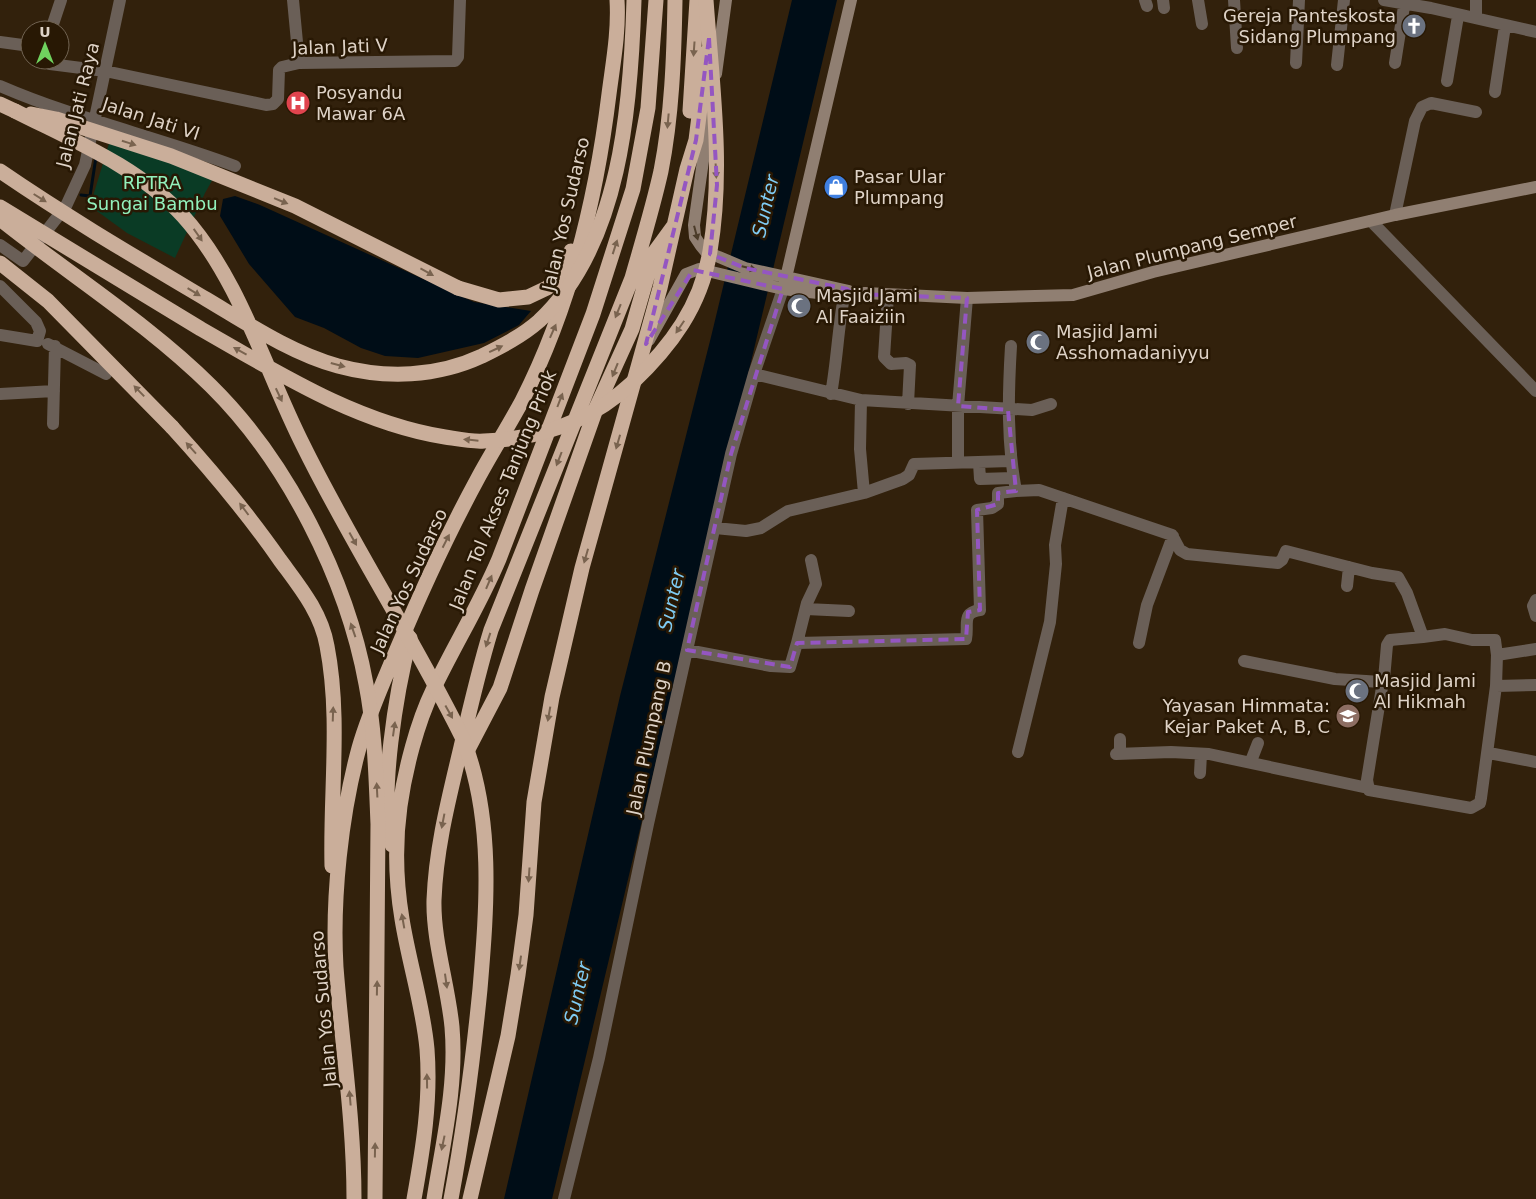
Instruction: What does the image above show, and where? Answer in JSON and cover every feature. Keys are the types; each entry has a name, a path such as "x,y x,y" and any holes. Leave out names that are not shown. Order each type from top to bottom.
{"highway":[{"path":"0,171 140,260 273,338 314,358 338,366 376,373 410,375 444,369 474,359 505,345 539,321 565,290 590,249 617,174 632,79 634,0"},
{"name":"Jalan Tol Akses Tanjung Priok","path":"414,1199 425,1143 428,1102 427,1050 418,991 402,919 397,864 400,806 419,728 432,691 486,590 499,559 593,314 633,189 644,133 652,71 656,0"},
{"path":"434,1199 450,1110 452,1028 434,902 440,836 478,671 491,630 637,260 660,171 666,135 672,72 675,0"},
{"path":"692,152 689,127 697,0"},
{"path":"0,207 235,349 338,404 427,434 483,441 537,434 564,427 599,408 627,388 660,357 684,322 701,286 710,252 717,185 706,0"},
{"path":"470,1199 508,1036 518,975 526,915 534,802 552,697 582,568 646,344 696,140 714,0"},
{"path":"15,111 56,119 171,156 295,206 458,288 499,300 515,299 540,292 561,276 572,250 591,163 617,2"},
{"name":"Jalan Yos Sudarso","path":"354,1199 353,1135 342,1038 335,932 349,786 360,745 379,694 431,570 478,477 522,401 566,299 602,154 617,2"},
{"path":"0,104 113,162 141,179 183,215 199,234 235,295 316,472 451,714 465,744 473,767 484,823 486,893 473,1057 451,1199"},
{"path":"0,219 146,329 210,386 240,417 287,487 322,549 340,593 356,638 366,684 376,778 378,824 375,1199"},
{"path":"455,773 500,688 532,590 594,414 632,329 654,253 674,226"},
{"path":"0,263 48,301 135,387 210,469 260,530 307,597 318,618 327,644 334,700 331,829 335,932"},
{"path":"397,864 388,824 391,752 406,653 431,570"}],"main road":[{"name":"Jalan Plumpang Semper","path":"726,0 694,225 695,237 706,252 781,282"},
{"path":"781,282 851,0"},
{"name":"Jalan Plumpang Semper","path":"646,344 686,274 699,269 781,282 847,289 848,295 967,298 1073,295 1153,272 1395,215 1536,188"}],"street":[{"path":"54,20 61,0"},
{"name":"Jalan Jati Raya","path":"2,287 66,206 85,165 100,118 120,0"},
{"path":"293,0 299,63"},
{"name":"Jalan Jati V","path":"109,72 266,105 273,104 278,99 279,70 282,67 299,63 455,61 458,57 460,0"},
{"path":"1198,0 1202,24"},
{"path":"1234,0 1238,48"},
{"path":"1296,63 1299,0"},
{"path":"1337,64 1344,0"},
{"path":"1384,0 1404,2 1458,16 1476,18 1536,32"},
{"path":"1476,0 1476,18"},
{"path":"1395,63 1404,2"},
{"path":"1447,81 1458,16"},
{"path":"1495,92 1505,26"},
{"path":"0,42 20,45"},
{"path":"70,67 109,72"},
{"name":"Jalan Jati VI","path":"0,86 100,118 235,166"},
{"path":"1395,215 1415,122 1422,107 1431,103 1476,112"},
{"path":"1371,221 1536,391"},
{"path":"0,245 23,261"},
{"name":"Jalan Plumpang B","path":"564,1199 600,1058 731,454 781,282"},
{"path":"2,287 36,322 40,331 37,342"},
{"path":"831,394 838,357 838,330 848,295"},
{"path":"888,295 884,357 891,364 906,362 910,366 908,404"},
{"path":"958,463 958,406 967,298"},
{"path":"0,335 55,346 106,374"},
{"path":"53,424 55,346"},
{"path":"1011,346 1008,410 1010,461 1014,470 1013,478 1016,491"},
{"path":"754,374 861,400 1008,410 1032,410 1051,404"},
{"path":"0,394 54,391"},
{"path":"861,400 860,449 864,493"},
{"path":"715,528 746,531 761,528 788,511 864,493 903,479 908,475 914,464 1010,461"},
{"path":"979,462 980,479 1013,478"},
{"path":"797,644 966,639 968,616 971,611 980,610 977,510 992,508 998,504 998,493 1040,490 1173,536 1180,550 1187,554 1278,563 1282,560 1286,551 1348,568 1398,577 1407,593 1423,637"},
{"path":"1018,752 1050,622 1056,564 1055,546 1063,498"},
{"path":"1139,644 1147,605 1160,576 1173,536"},
{"path":"687,650 771,666 790,667 806,608 816,584 811,560"},
{"path":"1346,586 1348,568"},
{"path":"1536,600 1533,606 1536,616"},
{"path":"806,608 849,610"},
{"path":"1120,739 1118,754 1139,752 1201,754 1251,762 1368,788 1372,792 1471,808 1480,803 1489,753 1497,673 1496,642 1492,640 1472,640 1445,634 1390,640 1387,645 1367,780 1368,788"},
{"path":"1497,655 1536,649"},
{"path":"1244,661 1335,679 1383,680"},
{"path":"1496,686 1536,685"},
{"path":"1251,762 1258,743"},
{"path":"1489,753 1536,762"},
{"path":"1200,773 1201,754"}],"highlighted area":[{"path":"709,38 717,185 710,254 745,268 847,289 853,294 967,298 958,406 1008,410 1016,491 998,493 998,504 977,510 980,610 968,612 966,639 797,643 790,667 687,650 731,454 783,289 693,270 646,344 696,140"}],"green space":[{"name":"RPTRA Sungai Bambu","path":"114,127 218,170 205,193 175,258 127,233 90,206"}],"water":[{"name":"Sunter","path":"792,0 837,0 552,1199 504,1199 620,696 711,337"},
{"path":"235,196 260,205 474,302 531,311 519,325 484,343 418,358 385,356 361,348 324,328 295,317 249,264 220,216 223,199"}],"waterway":[{"path":"81,195 90,196 96,157"}],"place":[{"name":"Gereja Panteskosta Sidang Plumpang","path":"1414,26"},
{"name":"Posyandu Mawar 6A","path":"298,103"},
{"name":"Pasar Ular Plumpang","path":"836,187"},
{"name":"Masjid Jami Al Faaiziin","path":"799,306"},
{"name":"Masjid Jami Asshomadaniyyu","path":"1038,342"},
{"name":"Masjid Jami Al Hikmah","path":"1357,691"},
{"name":"Yayasan Himmata: Kejar Paket A, B, C","path":"1348,716"}]}
